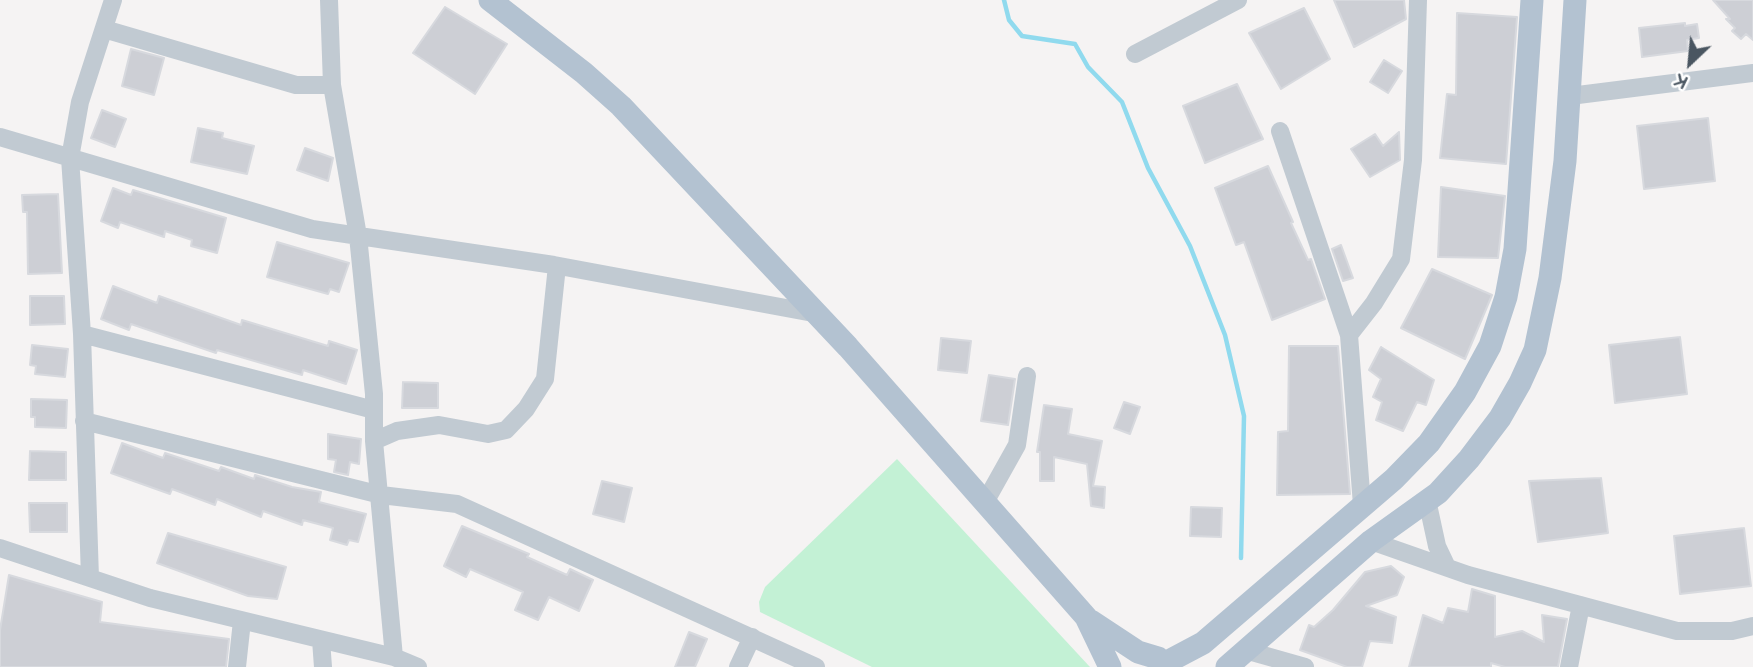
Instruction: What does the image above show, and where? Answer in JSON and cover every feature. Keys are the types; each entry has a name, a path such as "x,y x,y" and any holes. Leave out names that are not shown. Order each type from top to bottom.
{"main road":[{"path":"490,0 584,73 629,114 813,313 848,347 984,504 1044,566 1086,617 1110,667"},
{"path":"1134,667 1172,662 1203,643 1394,479 1447,421 1490,346 1515,249 1532,0"},
{"path":"1227,667 1257,658 1371,541 1427,500 1469,459 1500,418 1535,350 1550,278 1570,96 1575,0"},
{"path":"1086,617 1138,652 1172,662"}],"street":[{"path":"90,578 82,334 71,158 80,102 113,0"},
{"path":"329,0 331,85 358,236 394,657"},
{"path":"1135,54 1238,0"},
{"path":"1349,335 1374,303 1401,259 1413,160 1418,0"},
{"path":"104,29 296,85 331,85"},
{"path":"1570,96 1753,74"},
{"path":"1280,131 1349,335 1362,505"},
{"path":"0,137 312,229 557,266 813,313"},
{"path":"374,441 397,431 439,425 488,433 506,430 526,409 545,379 557,266"},
{"path":"82,334 374,410"},
{"path":"984,504 1017,445 1027,376"},
{"path":"83,421 382,495 457,503 816,667"},
{"path":"1427,500 1437,546 1447,567"},
{"path":"1371,541 1447,567 1677,631 1732,631 1753,626"},
{"path":"0,548 150,598 394,657 418,667"},
{"path":"1569,667 1581,605"},
{"path":"237,667 242,621"},
{"path":"738,667 752,637"},
{"path":"321,640 323,667"},
{"path":"1257,658 1305,667"}],"green space":[{"path":"897,459 1090,667 872,667 760,612 759,602 765,587"}],"building":[{"path":"1334,0 1404,0 1406,19 1354,47"},
{"path":"1713,0 1753,0 1753,40 1746,34 1741,39 1732,31 1735,28 1726,19 1730,19"},
{"path":"445,7 507,44 475,94 413,53"},
{"path":"1304,8 1330,59 1281,89 1249,33"},
{"path":"1457,13 1517,17 1506,164 1440,158 1447,94 1456,95"},
{"path":"1685,23 1685,26 1697,24 1699,38 1687,40 1688,51 1642,57 1639,28"},
{"path":"131,49 164,58 154,95 122,86"},
{"path":"1384,60 1402,71 1388,93 1370,82"},
{"path":"1237,84 1263,139 1205,163 1183,106"},
{"path":"102,110 126,119 115,147 91,138"},
{"path":"1708,118 1715,181 1644,189 1637,126"},
{"path":"198,128 223,133 222,138 254,146 247,174 191,162"},
{"path":"1399,132 1400,160 1370,177 1351,149 1375,134 1383,146"},
{"path":"305,148 333,158 328,181 297,170"},
{"path":"1268,166 1308,260 1311,259 1325,299 1272,320 1244,242 1236,245 1215,188"},
{"path":"1441,187 1505,196 1498,258 1438,257"},
{"path":"113,188 131,195 133,190 226,218 217,253 191,246 192,240 165,231 164,237 120,222 118,228 101,221"},
{"path":"58,194 62,273 28,274 27,212 23,212 22,195"},
{"path":"277,242 349,263 339,292 330,289 328,294 267,277"},
{"path":"1341,245 1353,278 1343,281 1332,249"},
{"path":"1432,269 1492,295 1465,359 1401,328"},
{"path":"113,286 157,303 159,296 241,325 242,320 328,346 329,341 357,350 346,384 303,370 302,375 217,350 216,353 131,324 129,330 101,319"},
{"path":"30,296 64,296 65,324 30,325"},
{"path":"1680,337 1687,394 1615,403 1609,345"},
{"path":"941,338 971,341 967,373 938,370"},
{"path":"32,345 68,349 65,377 35,374 36,366 30,365"},
{"path":"1289,346 1338,346 1350,494 1277,495 1278,432 1288,431"},
{"path":"1381,347 1434,380 1426,405 1417,402 1403,431 1376,420 1382,402 1373,397 1381,379 1369,370"},
{"path":"989,375 1015,379 1008,425 981,421"},
{"path":"403,382 438,383 438,408 402,408"},
{"path":"31,399 67,400 66,428 35,427 35,417 31,417"},
{"path":"1124,402 1140,407 1130,434 1114,428"},
{"path":"1044,405 1072,409 1068,434 1102,441 1093,486 1105,487 1104,508 1091,506 1087,464 1054,457 1054,481 1040,481 1040,452 1037,452"},
{"path":"328,434 361,439 359,464 350,462 348,475 334,472 336,460 328,459"},
{"path":"122,443 163,458 165,453 219,471 221,467 254,479 255,475 292,487 321,492 319,502 366,514 358,542 349,540 347,545 330,540 333,528 303,520 302,525 263,511 261,517 217,499 215,505 172,489 170,494 111,473"},
{"path":"30,451 66,452 66,480 29,480"},
{"path":"1601,478 1608,533 1538,542 1529,481"},
{"path":"602,481 632,488 624,522 593,514"},
{"path":"29,503 67,503 67,532 30,532"},
{"path":"1191,507 1222,508 1221,537 1190,536"},
{"path":"462,526 529,554 527,557 567,575 570,569 593,580 579,611 549,597 538,620 515,610 523,592 470,569 466,577 444,566"},
{"path":"1744,528 1751,586 1680,594 1674,536"},
{"path":"168,533 286,567 277,599 248,596 157,563"},
{"path":"1391,566 1404,577 1397,595 1366,606 1396,617 1392,643 1370,641 1362,667 1347,667 1300,650 1309,625 1314,627 1333,610 1365,572"},
{"path":"9,575 102,602 100,622 229,639 226,667 0,667 0,630"},
{"path":"1472,589 1495,596 1495,637 1522,631 1544,642 1542,615 1567,619 1558,667 1505,667 1491,663 1491,667 1409,667 1423,615 1443,623 1448,608 1468,612"},
{"path":"689,632 707,639 695,667 675,667"}],"waterway":[{"path":"1004,0 1009,20 1022,36 1075,44 1088,67 1122,102 1148,168 1190,246 1225,335 1244,416 1241,558"}]}
